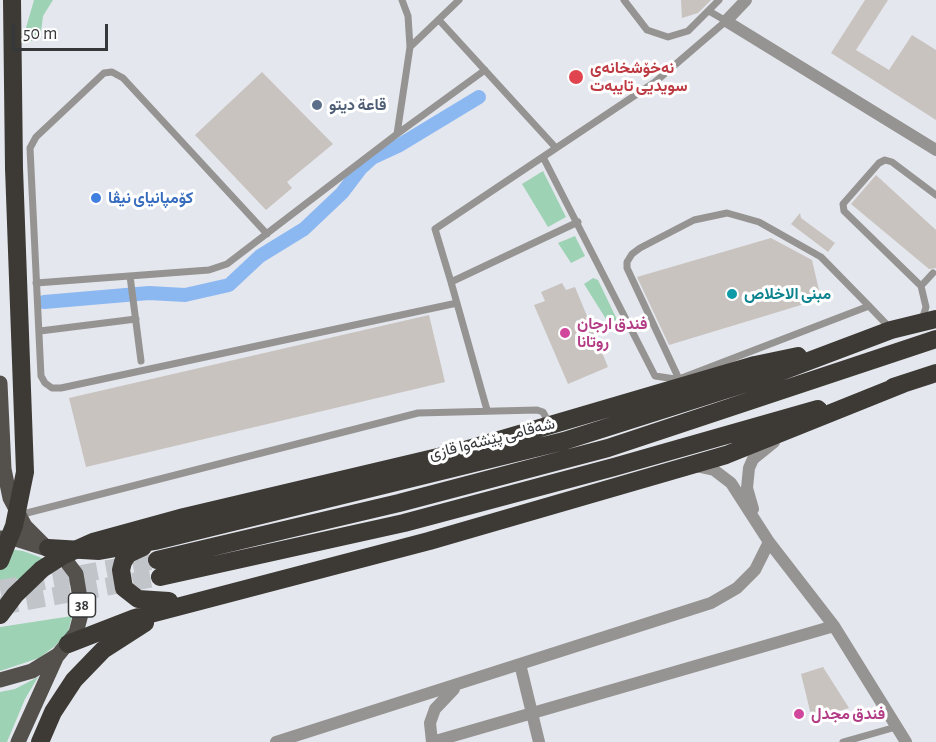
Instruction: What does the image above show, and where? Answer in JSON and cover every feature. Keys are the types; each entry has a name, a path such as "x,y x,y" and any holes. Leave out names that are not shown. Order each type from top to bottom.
{"highway":[{"path":"0,561 14,526 25,472 14,168 12,0"},
{"name":"شەقامی پێشەوا قازی","path":"157,559 564,441 769,376 891,330 928,321"},
{"name":"شەقامی پێشەوا قازی","path":"157,559 399,503 608,448 936,339"},
{"path":"0,615 24,585 42,569 64,555 93,542 174,519 455,453 550,426 686,381 852,343"},
{"name":"شەقامی پێشەوا قازی","path":"48,548 99,551 157,559 404,523 614,467 936,373"},
{"name":"شەقامی پێشەوا قازی","path":"63,650 135,618 241,588 429,541 686,467 789,432 903,384"},
{"path":"157,559 128,554 123,562 121,579 130,595 146,602 208,597"},
{"path":"40,742 62,696 103,651 129,632 159,617 241,588"}],"main road":[{"path":"0,383 4,469 10,498 36,539 48,548"},
{"name":"شەقامی پێشەوا قازی","path":"0,538 16,539 48,548 60,553 67,560 76,574 79,587 80,621 63,650 32,671 0,680"},
{"name":"38","path":"18,742 63,650"}],"street":[{"path":"742,1 726,21 936,150"},
{"path":"769,542 750,504 747,477 753,459 789,432"},
{"path":"686,467 705,467 721,474 731,483 769,542 834,626 906,742"},
{"path":"276,742 711,603 737,588 755,570 769,542"},
{"path":"461,683 443,697 435,709 430,723 432,742 834,626"},
{"path":"520,664 539,742"}],"lane":[{"path":"397,134 410,47 408,16 402,0"},
{"path":"410,47 459,0"},
{"path":"624,0 647,30 668,37 688,31 719,0"},
{"path":"487,410 435,229 655,82 726,21 709,11"},
{"path":"439,20 556,148"},
{"path":"36,283 218,268 234,260 397,134 485,70"},
{"path":"267,234 123,78 108,72 100,76 31,144 41,376 45,383 56,389 457,303"},
{"path":"543,157 655,376 686,381 869,306"},
{"path":"928,321 921,286 844,210 843,204 879,163 885,160 892,162 936,195"},
{"path":"686,381 627,262 640,248 694,220 727,213 776,231 821,257 891,330"},
{"path":"451,282 578,222"},
{"path":"921,286 933,273"},
{"path":"130,276 141,361"},
{"path":"39,331 136,319"},
{"path":"19,515 418,413 540,410 550,426"},
{"path":"843,742 896,727"}],"green space":[{"path":"34,0 53,0 43,16 40,39 26,42 26,28"},
{"path":"543,171 566,217 548,227 522,184"},
{"path":"575,236 585,256 571,263 558,243"},
{"path":"593,278 598,280 623,332 616,335 584,284"},
{"path":"0,548 23,551 37,556 51,562 62,572 0,582"},
{"path":"72,616 68,632 55,646 39,658 0,671 0,627"},
{"path":"38,677 25,699 7,742 0,742 0,692 15,689"}],"building":[{"path":"681,0 711,0 698,13 682,18"},
{"path":"865,0 888,0 856,50 889,70 912,35 936,50 936,120 831,53"},
{"path":"262,72 333,144 287,182 292,188 266,210 195,135"},
{"path":"876,175 936,230 936,268 929,269 851,204"},
{"path":"800,213 801,218 835,243 828,252 791,224"},
{"name":"مبنى الاخلاص","path":"771,238 812,260 821,299 669,345 637,277"},
{"path":"562,283 566,290 575,287 608,367 568,384 534,305 545,301 541,292"},
{"path":"429,315 445,382 86,467 69,398"},
{"path":"823,667 849,708 812,719 801,674"}],"waterway":[{"path":"44,302 149,293 185,295 229,285 260,256 304,229 342,193 361,168 372,158 398,146 479,97"}],"tunnel":[{"path":"0,589 157,560"},
{"path":"0,606 160,577"}],"place":[{"name":"نەخۆشخانەی سویدیی تایبەت","path":"576,77"},
{"name":"قاعة ديتو","path":"317,105"},
{"name":"کۆمپانیای نیڤا","path":"96,198"},
{"name":"مبنى الاخلاص","path":"732,294"},
{"name":"فندق ارجان روتانا","path":"565,333"},
{"name":"فندق مجدل","path":"799,714"}]}
